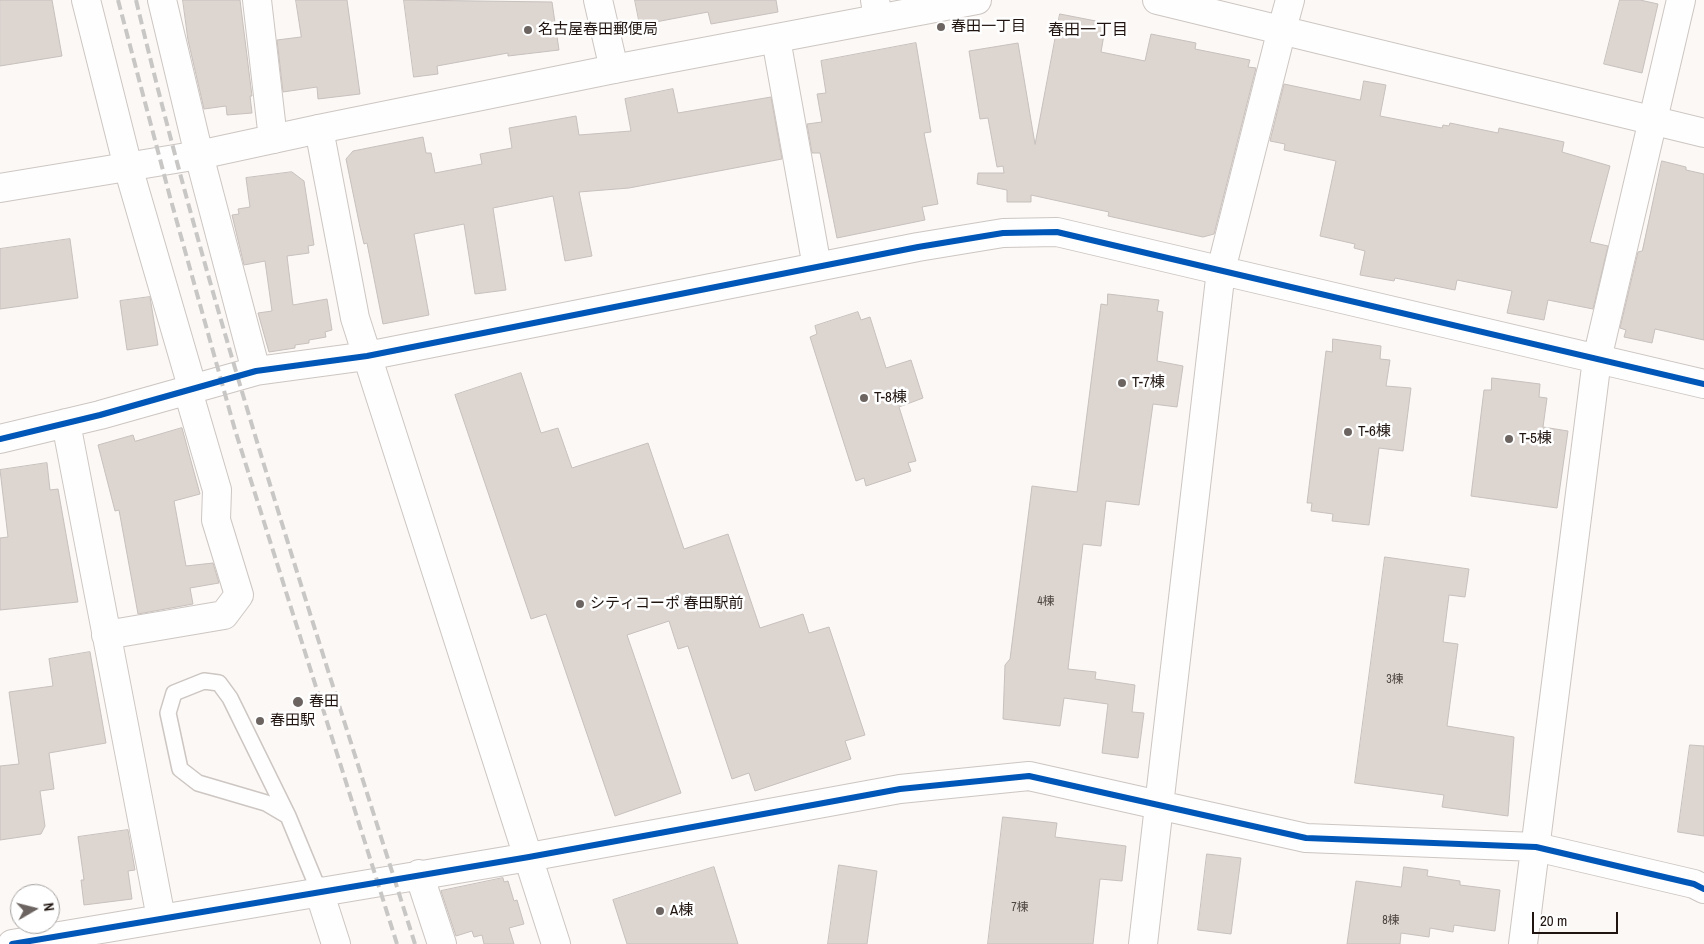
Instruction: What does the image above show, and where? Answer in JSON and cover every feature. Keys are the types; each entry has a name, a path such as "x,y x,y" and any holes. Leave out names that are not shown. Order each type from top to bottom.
{"street":[{"path":"86,0 128,167 217,490 216,520 239,596 224,616 106,635"},
{"path":"162,0 199,155 256,371"},
{"path":"257,0 273,139"},
{"path":"598,0 614,69"},
{"path":"0,188 199,155 614,69 776,39 876,9 977,0"},
{"path":"1157,0 1704,132"},
{"path":"1143,944 1221,270 1290,0"},
{"path":"1523,944 1597,359 1681,0"},
{"path":"776,39 817,267"},
{"path":"319,129 355,318 556,944"},
{"path":"0,439 256,371 367,356 817,267 1003,233 1057,232 1704,384"},
{"path":"66,423 161,918"},
{"path":"12,944 529,857 900,790 1029,776 1306,838 1536,847 1694,884 1704,889"},
{"path":"419,874 442,944"},
{"path":"320,891 336,944"}],"lane":[{"path":"288,816 266,803 198,783 180,769 168,713 174,693 204,681 219,683 230,698 288,816 320,891"}],"building":[{"path":"0,0 52,0 62,56 0,66"},
{"path":"183,0 240,0 252,96 250,96 252,113 227,115 226,106 204,109 188,40"},
{"path":"296,0 347,0 360,94 318,99 317,87 283,92 277,40 301,37"},
{"path":"404,0 552,2 559,50 508,56 508,53 437,66 438,74 414,77"},
{"path":"635,0 776,0 778,12 711,24 708,12 640,25"},
{"path":"1620,0 1640,0 1658,4 1642,73 1604,64"},
{"path":"1060,14 1106,23 1101,52 1145,61 1151,34 1196,43 1195,49 1250,60 1248,67 1256,68 1214,234 1203,237 1108,216 1109,212 1031,195 1031,202 1007,202 1007,190 977,184 978,173 1004,173 1003,166 997,167 988,118 980,119 969,51 1018,43 1035,144"},
{"path":"916,43 931,132 924,133 938,204 922,207 925,220 837,238 820,153 812,153 807,124 822,122 817,94 826,93 821,61"},
{"path":"1364,81 1386,85 1380,116 1442,128 1443,125 1449,126 1450,123 1498,133 1499,128 1528,134 1564,142 1562,152 1610,166 1590,242 1608,246 1593,309 1548,300 1544,320 1507,313 1512,291 1457,280 1455,290 1395,278 1394,281 1360,275 1365,251 1354,248 1355,244 1320,236 1336,161 1284,150 1285,144 1270,141 1284,84 1360,100"},
{"path":"673,89 678,113 771,97 782,159 629,188 579,192 592,256 565,261 553,196 493,208 506,290 475,294 464,224 414,234 429,315 383,324 367,243 364,244 346,159 353,151 423,137 426,153 431,153 435,173 482,164 480,154 512,148 509,128 576,116 579,135 631,131 625,99"},
{"path":"1662,161 1686,167 1686,170 1704,174 1704,340 1655,329 1652,343 1624,337 1626,330 1620,328 1638,252 1642,251"},
{"path":"292,172 304,181 314,245 308,246 309,253 287,256 293,305 327,299 332,330 325,332 326,337 309,340 309,343 295,345 295,348 269,352 258,313 272,311 265,261 244,265 232,215 239,214 238,209 250,207 246,178"},
{"path":"70,239 78,298 0,309 0,249"},
{"path":"1108,294 1159,300 1157,311 1163,312 1157,361 1183,366 1177,407 1153,404 1139,505 1106,501 1101,546 1083,544 1068,669 1096,672 1095,679 1135,685 1132,712 1144,713 1138,758 1102,753 1108,704 1064,698 1060,726 1003,719 1005,665 1010,659 1032,486 1077,492 1101,304 1107,305"},
{"path":"150,297 158,345 127,350 120,301"},
{"name":"T-8棟","path":"858,312 861,320 870,317 886,368 911,360 923,398 899,407 916,461 908,463 911,471 866,486 864,478 856,481 810,337 817,334 815,326"},
{"name":"T-6棟","path":"1333,339 1381,346 1380,359 1390,360 1386,386 1411,388 1403,451 1379,448 1369,525 1332,521 1333,514 1311,511 1312,503 1307,503 1326,351 1332,352"},
{"path":"521,373 541,433 558,428 572,468 648,443 684,549 728,534 760,628 803,614 809,633 829,627 865,735 845,741 851,759 755,791 749,773 732,779 688,646 678,649 669,621 627,635 681,793 615,816 546,614 531,619 455,395"},
{"name":"T-5棟","path":"1492,378 1540,384 1539,397 1547,398 1543,427 1568,431 1557,508 1471,496 1484,390 1491,390"},
{"path":"182,428 200,494 174,501 186,566 213,563 219,583 190,588 193,604 138,614 119,510 115,511 98,445 133,435 135,441"},
{"path":"47,463 50,490 58,489 78,602 0,610 0,538 8,537 0,470"},
{"path":"1385,557 1469,569 1465,597 1449,595 1443,642 1458,644 1447,726 1514,737 1508,816 1442,807 1444,795 1355,783"},
{"path":"90,652 106,743 49,753 54,789 40,791 45,826 41,834 0,840 0,766 19,764 9,692 53,686 49,659"},
{"path":"1690,745 1704,746 1704,836 1678,832"},
{"path":"1003,817 1057,823 1055,837 1126,846 1122,881 1100,879 1093,944 988,944"},
{"path":"128,830 135,870 128,871 132,899 84,905 81,880 84,880 78,837"},
{"path":"1207,854 1241,858 1231,934 1198,930"},
{"path":"839,865 877,871 867,944 828,944"},
{"path":"714,867 738,944 627,944 613,900"},
{"path":"1404,867 1428,870 1427,876 1460,881 1460,885 1500,890 1495,931 1454,925 1453,932 1430,928 1429,937 1401,933 1400,944 1347,944 1356,881 1401,887"},
{"path":"503,878 504,882 508,881 514,901 517,900 524,924 509,928 514,944 484,944 482,935 474,937 472,931 456,936 441,891"}],"railway":[{"path":"118,0 170,197 235,430 397,944"},
{"path":"136,0 198,238 232,356 303,592 415,944"}],"cycle path":[{"path":"0,439 100,415 256,371 367,356 918,247 1003,233 1057,232 1704,384"},
{"path":"12,944 529,857 900,789 1029,776 1306,838 1536,847 1694,884 1704,889"}],"place":[{"name":"春田一丁目","path":"941,27"},
{"name":"名古屋春田郵便局","path":"528,30"},
{"name":"T-7棟","path":"1122,383"},
{"name":"T-8棟","path":"864,398"},
{"name":"T-6棟","path":"1348,432"},
{"name":"T-5棟","path":"1509,439"},
{"name":"シティコーポ 春田駅前","path":"580,604"},
{"name":"春田","path":"298,702"},
{"name":"春田駅","path":"260,721"},
{"name":"A棟","path":"660,911"}],"district":[{"name":"春田一丁目","path":"1088,31"}]}
